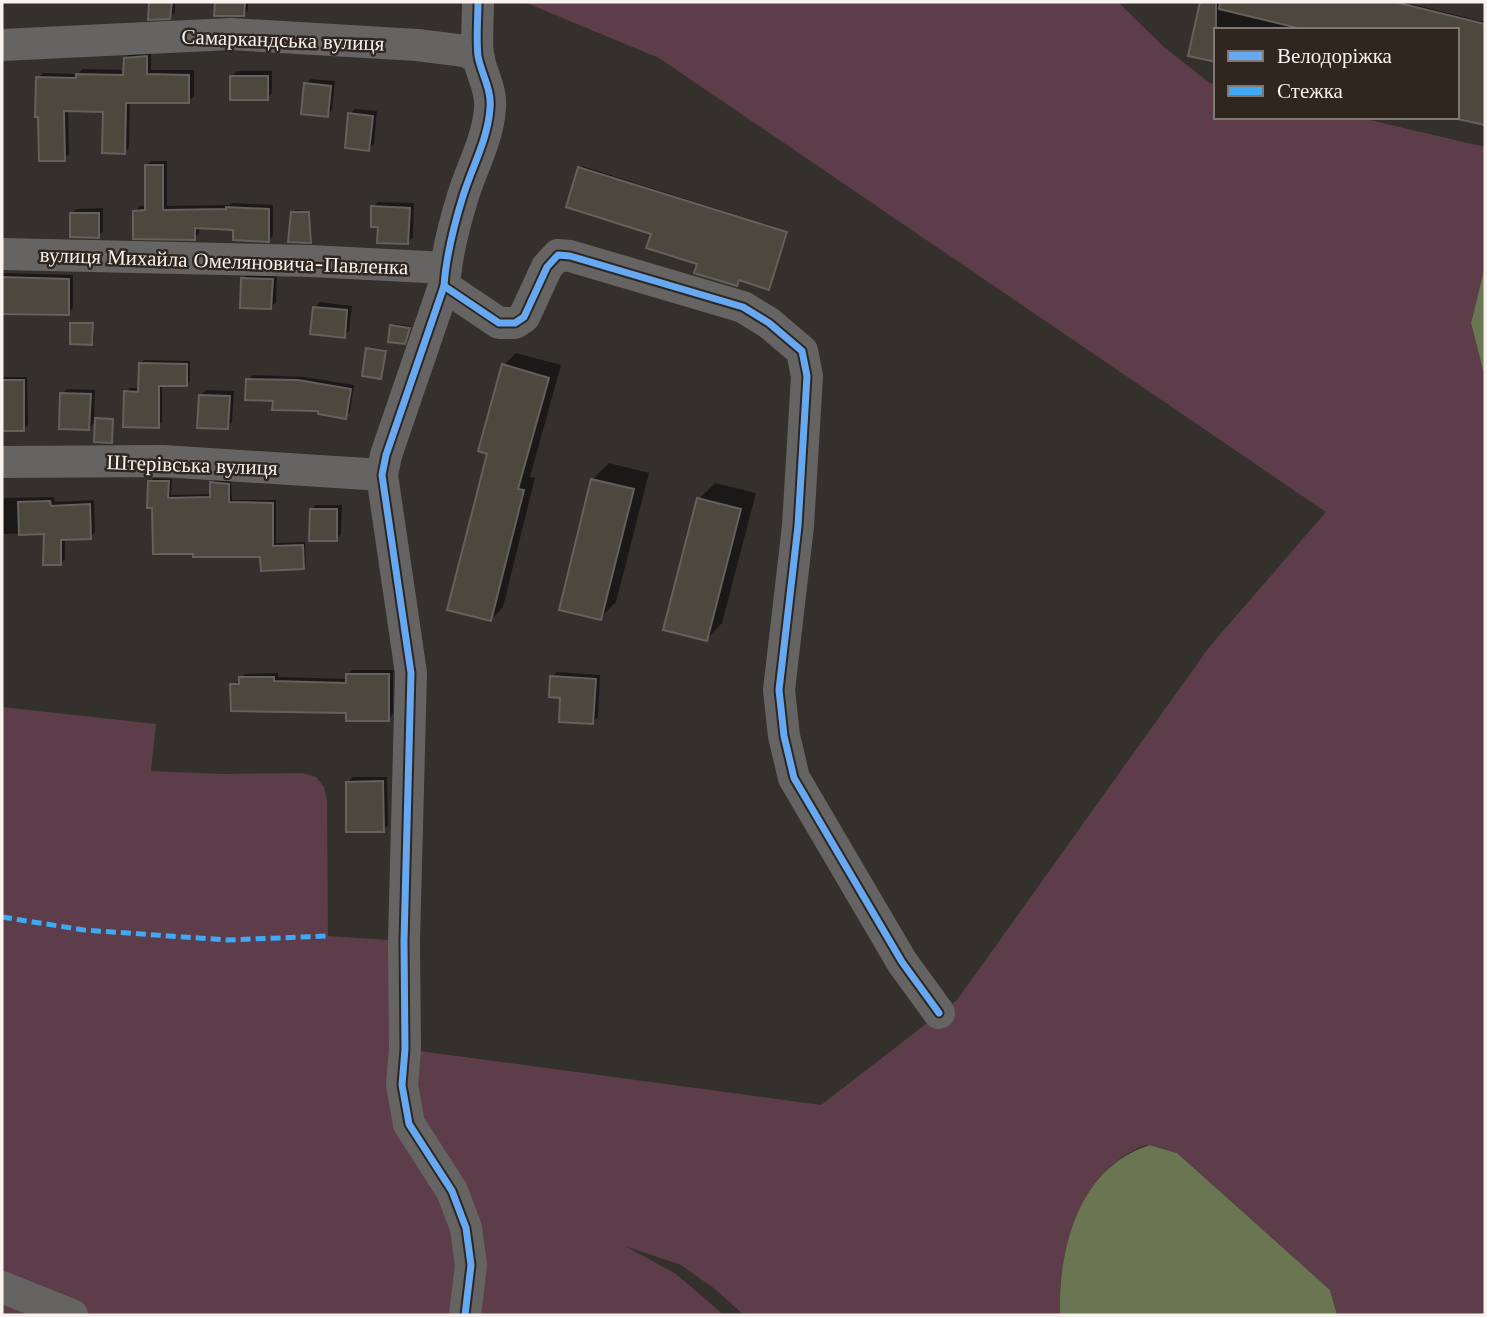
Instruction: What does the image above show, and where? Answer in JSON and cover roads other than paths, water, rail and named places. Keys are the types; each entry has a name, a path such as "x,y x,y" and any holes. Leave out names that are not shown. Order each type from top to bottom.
{"street":[{"path":"465,1315 471,1265 466,1228 452,1191 409,1124 402,1085 405,1049 404,941 411,673 382,475 386,455 445,277 463,197 481,148 489,115 489,94 477,43 478,2"},
{"name":"Самаркандська вулиця","path":"2,45 231,34 417,45 465,51 479,58"},
{"name":"вулиця Михайла Омеляновича-Павленка","path":"2,254 310,261 445,277"},
{"path":"445,277 499,323 515,323 524,317 547,267 558,256 570,256 743,307 769,323 802,351 807,376 798,526 779,690 784,736 794,778 902,962 939,1013"},
{"name":"Штерівська вулиця","path":"2,462 163,461 382,475"},
{"path":"2,1287 72,1315"}]}
